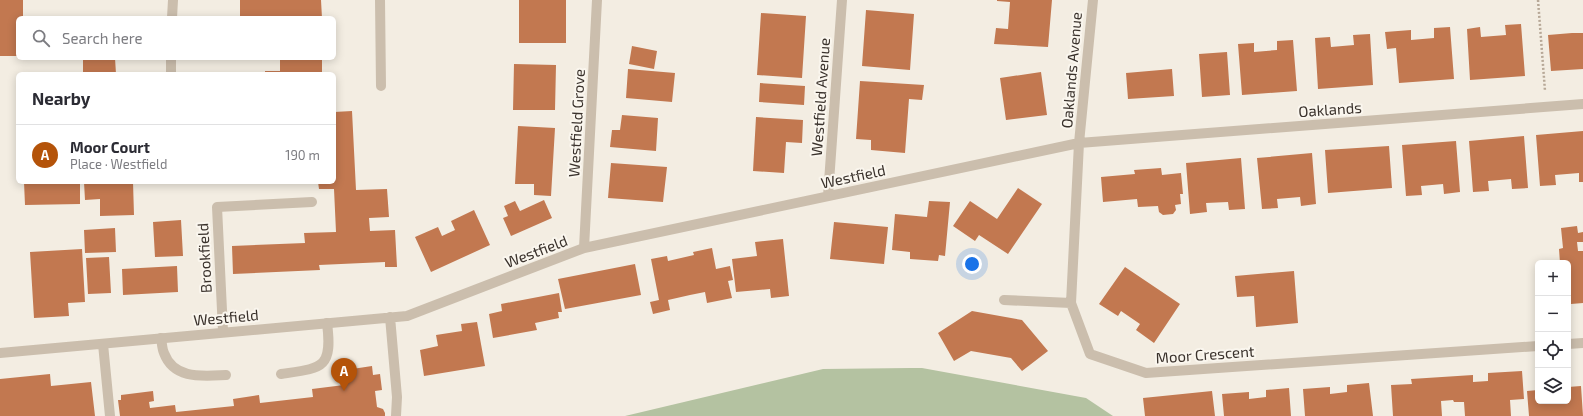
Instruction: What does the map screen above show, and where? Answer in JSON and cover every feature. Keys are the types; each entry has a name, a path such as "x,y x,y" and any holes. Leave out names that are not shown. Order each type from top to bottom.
{"street":[{"path":"172,16 173,0"},
{"path":"380,0 382,86"},
{"name":"Westfield Grove","path":"584,248 597,0"},
{"name":"Westfield Avenue","path":"828,196 842,0"},
{"name":"Oaklands Avenue","path":"1079,143 1092,0"},
{"path":"171,72 172,60"},
{"name":"Oaklands","path":"1079,143 1583,104"},
{"name":"Westfield","path":"0,353 407,316 584,248 1079,143"},
{"name":"Moor Crescent","path":"1079,143 1071,303 1090,354 1146,373 1535,346"},
{"name":"Brookfield","path":"223,332 217,207 312,202"},
{"path":"1004,300 1071,303"},
{"path":"390,317 397,397 396,416"},
{"path":"281,374 313,369 324,361 328,354 330,342 327,323"},
{"path":"161,338 164,354 171,365 182,373 194,376 226,375"},
{"path":"1571,344 1583,343"},
{"path":"103,344 110,416"}],"path":[{"path":"1538,0 1546,107"}],"green space":[{"path":"922,368 1086,398 1113,416 625,416 823,369"}],"building":[{"path":"0,0 23,0 23,16 16,16 16,56 0,56"},
{"path":"240,0 321,0 322,16 240,16"},
{"path":"519,0 566,0 566,43 519,43"},
{"path":"997,0 1052,0 1048,47 994,44 996,28 1008,29 1010,2"},
{"path":"866,10 914,14 910,70 862,66"},
{"path":"761,13 806,16 802,78 757,75"},
{"path":"1521,24 1525,76 1470,80 1467,29 1480,27 1481,37 1506,35 1505,25"},
{"path":"1450,27 1454,79 1399,83 1396,48 1387,49 1385,32 1411,30 1411,40 1434,38 1434,28"},
{"path":"1583,33 1583,69 1551,71 1548,35"},
{"path":"1370,34 1373,85 1318,89 1315,38 1330,37 1331,47 1354,45 1353,35"},
{"path":"1293,40 1297,91 1242,95 1238,44 1254,43 1254,52 1277,50 1277,41"},
{"path":"632,46 657,51 654,69 629,64"},
{"path":"1227,52 1230,95 1202,97 1199,54"},
{"path":"83,60 115,60 116,72 83,72"},
{"path":"280,60 322,60 322,72 265,72 280,71"},
{"path":"514,64 556,65 555,110 513,110"},
{"path":"628,69 675,73 672,102 626,98"},
{"path":"1172,69 1174,96 1128,99 1126,73"},
{"path":"1041,72 1047,115 1006,120 1000,78"},
{"path":"860,81 924,85 922,100 909,99 905,153 871,150 871,140 856,139"},
{"path":"760,83 805,86 804,105 759,102"},
{"path":"352,111 356,190 387,189 389,217 369,218 370,231 395,230 397,267 385,267 385,262 319,265 320,270 233,274 232,246 305,243 304,233 336,232 334,189 319,189 318,184 336,184 336,112"},
{"path":"622,115 658,118 656,151 610,147 612,130 620,130"},
{"path":"756,117 803,120 802,143 786,142 784,173 753,171"},
{"path":"518,126 555,128 551,196 534,195 534,184 515,184"},
{"path":"1583,131 1583,182 1579,182 1579,173 1555,175 1556,185 1540,186 1536,135"},
{"path":"1524,136 1528,188 1512,189 1511,179 1488,181 1489,191 1473,192 1469,141"},
{"path":"1456,141 1460,192 1444,194 1443,184 1421,186 1422,195 1406,196 1402,145"},
{"path":"1389,146 1392,188 1328,193 1325,150"},
{"path":"1312,153 1316,204 1301,206 1300,197 1277,199 1278,208 1262,209 1257,158"},
{"path":"1241,158 1245,209 1229,210 1228,202 1206,203 1207,212 1190,214 1186,163"},
{"path":"611,163 667,167 663,202 608,198"},
{"path":"1161,168 1162,175 1181,173 1183,194 1180,194 1181,204 1175,205 1176,210 1173,214 1163,215 1159,212 1158,206 1138,207 1137,199 1103,202 1101,177 1135,174 1134,170"},
{"path":"24,184 80,184 80,204 25,205"},
{"path":"84,184 133,184 134,215 100,216 100,199 85,200"},
{"path":"1018,188 1042,204 1008,254 979,235 975,241 953,226 970,201 997,219"},
{"path":"544,200 552,218 511,236 503,218 508,216 504,206 515,201 520,211"},
{"path":"929,201 950,202 945,256 939,255 938,261 910,259 910,252 892,250 895,214 927,217"},
{"path":"474,210 490,245 431,272 415,237 438,227 442,236 455,230 451,221"},
{"path":"181,220 183,256 155,257 153,222"},
{"path":"834,222 888,227 884,264 830,259"},
{"path":"1577,226 1578,233 1583,232 1583,242 1577,242 1578,251 1583,251 1583,303 1571,304 1571,260 1560,260 1559,249 1563,248 1561,228"},
{"path":"115,228 116,252 85,253 84,230"},
{"path":"783,239 789,296 771,298 770,289 736,292 732,259 757,256 755,242"},
{"path":"712,248 716,269 730,266 733,280 728,281 732,298 707,303 705,292 690,295 668,300 670,310 653,314 650,302 659,300 651,259 667,256 668,261 694,255 693,252"},
{"path":"82,249 85,302 68,303 69,316 34,318 30,252"},
{"path":"109,257 111,293 88,294 86,258"},
{"path":"635,264 641,295 565,309 558,279"},
{"path":"177,266 178,292 123,295 122,269"},
{"path":"1125,267 1180,304 1154,343 1136,330 1140,324 1121,311 1118,316 1099,304"},
{"path":"1294,271 1298,323 1256,327 1254,296 1237,297 1235,276"},
{"path":"559,293 562,312 558,312 559,318 535,323 537,330 493,338 489,314 502,311 501,304"},
{"path":"972,311 1022,320 1048,351 1022,371 1011,358 971,351 954,361 938,333"},
{"path":"477,322 485,366 424,376 420,350 438,346 436,335 462,331 461,324"},
{"path":"372,366 373,375 380,374 382,390 375,391 377,407 383,409 385,416 120,416 118,400 121,400 121,395 153,391 154,401 149,402 150,408 175,405 176,412 234,406 233,399 259,395 260,403 313,397 312,389 344,385 343,377 340,378 339,371"},
{"path":"1522,371 1524,399 1510,400 1511,416 1465,416 1464,402 1454,402 1453,400 1441,401 1442,416 1393,416 1391,385 1412,384 1411,379 1473,375 1473,382 1488,381 1488,373"},
{"path":"50,374 51,386 91,382 95,416 0,416 0,379"},
{"path":"1369,383 1373,416 1305,416 1303,389 1330,387 1330,394 1347,392 1347,385"},
{"path":"1581,386 1583,416 1529,416 1527,391 1535,390 1535,404 1571,404 1571,387"},
{"path":"1289,388 1291,416 1224,416 1222,394 1249,392 1249,399 1266,397 1266,390"},
{"path":"1212,391 1215,416 1145,416 1143,398"}],"place":[{"name":"Moor Court","path":"344,391"}]}
